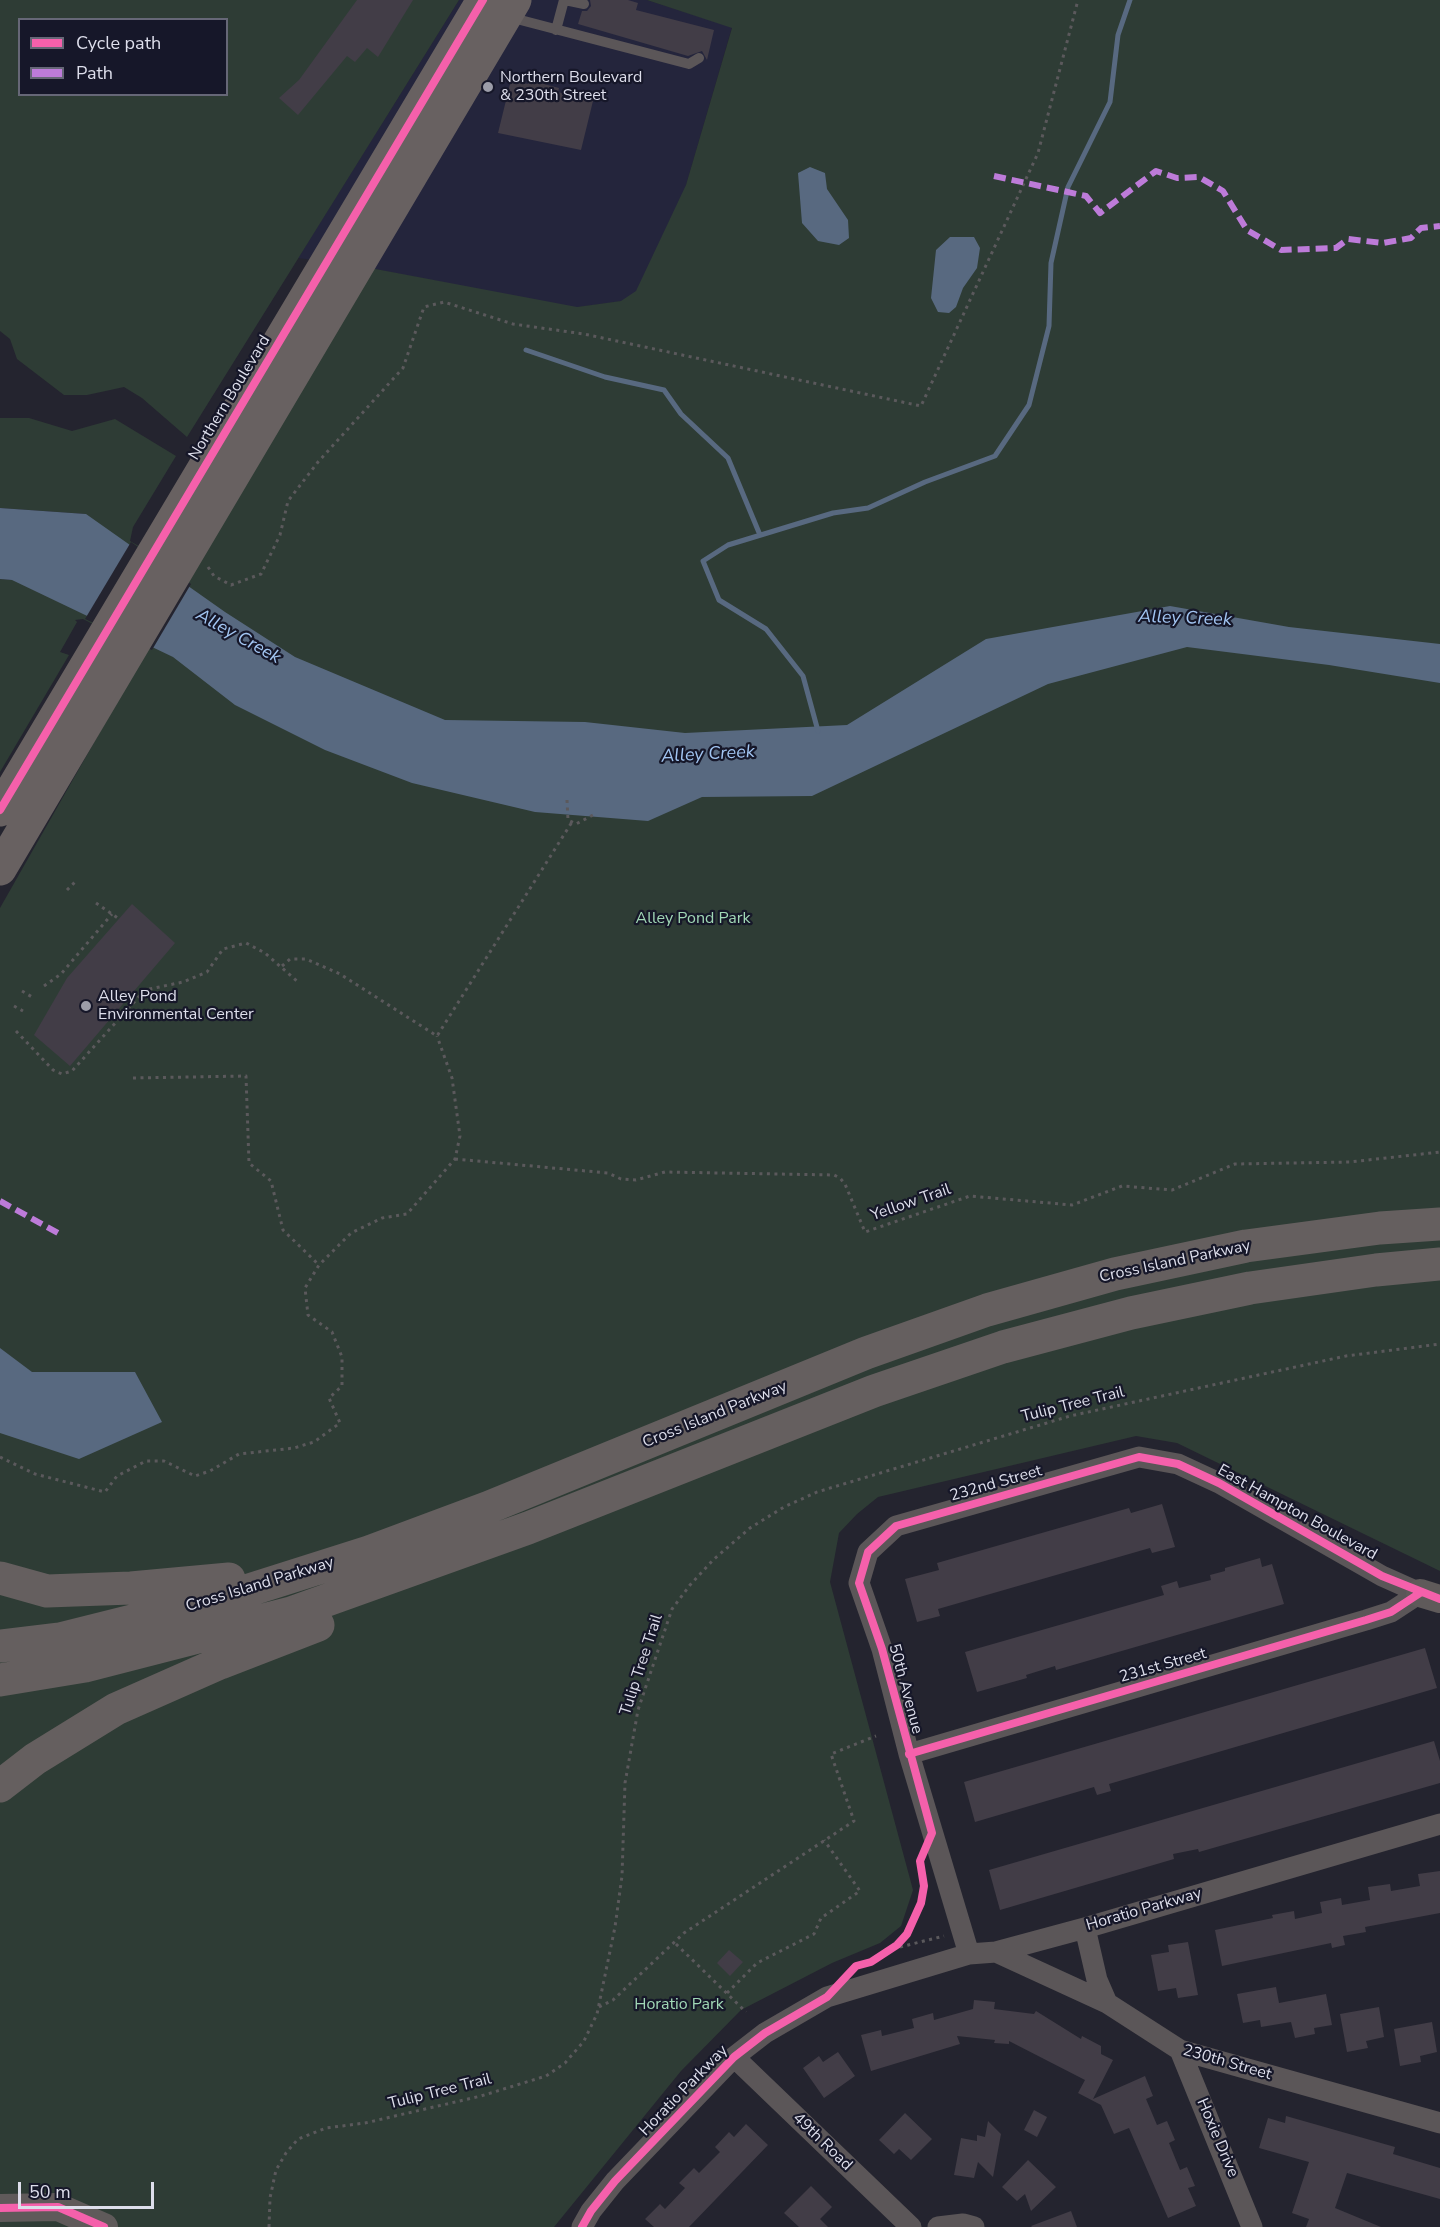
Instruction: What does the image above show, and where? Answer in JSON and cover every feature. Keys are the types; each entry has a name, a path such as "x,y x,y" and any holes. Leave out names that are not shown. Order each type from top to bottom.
{"highway":[{"name":"Cross Island Parkway","path":"0,1646 60,1639 224,1598 369,1552 498,1503 866,1353 987,1310 1115,1274 1246,1246 1380,1228 1440,1224"},
{"name":"Cross Island Parkway","path":"0,1680 85,1666 291,1613 528,1528 874,1391 1003,1347 1131,1313 1250,1288 1376,1270 1440,1264"},
{"path":"0,1786 35,1759 116,1709 220,1663 381,1600 528,1528"},
{"path":"0,1578 47,1591 131,1588 216,1581 369,1552"}],"main road":[{"name":"Northern Boulevard","path":"0,810 182,556 495,6"},
{"name":"Northern Boulevard","path":"0,869 112,651"}],"street":[{"name":"232nd Street","path":"868,1552 896,1526 1139,1457"},
{"name":"East Hampton Boulevard","path":"1139,1457 1178,1464 1219,1483 1382,1576 1430,1596"},
{"name":"50th Avenue","path":"868,1552 859,1583 882,1649 909,1754 969,1954"},
{"name":"231st Street","path":"909,1754 1366,1620 1430,1596"},
{"name":"Horatio Parkway","path":"582,2227 591,2211 615,2181 734,2057 765,2033 827,1997 969,1954 996,1952 1085,1928 1440,1824"},
{"path":"1085,1928 1097,1980 1107,2003"},
{"name":"230th Street","path":"996,1952 1107,2003 1180,2050 1440,2123"},
{"name":"Hoxie Drive","path":"1180,2050 1252,2227"},
{"name":"49th Road","path":"734,2057 911,2227"},
{"path":"0,2208 58,2207 104,2227"},
{"path":"938,2227 963,2223 974,2227"}],"lane":[{"path":"556,30 565,0 584,4"},
{"path":"495,6 556,30 689,64 699,58"}],"path":[{"path":"182,556 231,585 261,574 280,535 288,501 318,462 403,368 424,307 434,304 444,302 513,324 584,334 921,406 1038,153 1078,0"},
{"path":"567,800 568,820 576,824 593,815"},
{"path":"438,1036 572,822"},
{"path":"67,890 75,882"},
{"path":"96,903 119,919"},
{"path":"44,986 61,974 112,914"},
{"path":"16,1031 53,1070 62,1074 72,1071 145,990 183,982 207,972 223,949 246,943 282,966 298,982"},
{"path":"0,1457 35,1474 105,1492 117,1476 146,1461 164,1461 195,1476 210,1471 239,1454 294,1448 314,1442 340,1423 329,1398 342,1386 342,1357 332,1332 308,1315 305,1288 319,1265 351,1233 382,1218 407,1214 455,1159 460,1136 452,1078 438,1036 340,974 306,959 290,959 282,966"},
{"path":"22,991 32,997"},
{"path":"14,1006 23,1011"},
{"path":"133,1078 246,1076 249,1163 271,1181 283,1230 319,1265"},
{"path":"598,2007 613,2000 676,1944 684,1934 854,1821 831,1754 876,1736"},
{"path":"727,1993 757,1962 814,1934 821,1918 860,1891 824,1840"},
{"path":"888,1950 908,1934"},
{"path":"900,1947 951,1934"},
{"path":"676,1944 746,2012"}],"shaded area":[{"path":"459,0 647,0 732,27 660,275 647,298 571,308 365,267 298,258"}],"green space":[{"path":"0,0 459,0 187,437 142,398 124,387 87,395 64,395 17,359 10,339 0,331"},
{"name":"Alley Pond Park","path":"647,0 1440,0 1440,1571 1177,1443 1136,1436 878,1497 839,1533 830,1582 913,1890 901,1926 880,1943 832,1963 741,2010 681,2071 554,2227 0,2227 0,908 146,651 83,619 75,620 77,622 60,652 69,655 0,772 0,579 12,580 86,514 0,508 0,418 29,418 72,431 115,419 176,456 133,527 130,541 189,575 365,267 577,307 621,301 636,291 686,185 732,28"}],"water":[{"path":"810,167 825,173 827,189 848,220 849,238 839,245 818,241 802,223 798,173"},
{"path":"950,237 974,237 980,248 977,268 963,288 956,307 949,313 938,312 931,298 936,250"},
{"name":"Alley Creek","path":"0,508 86,514 225,612 295,657 445,720 585,722 685,733 847,725 986,639 1170,606 1289,627 1440,644 1440,683 1329,665 1187,647 1048,684 812,796 702,797 648,821 535,812 412,783 325,750 235,705 173,657 12,580 0,579"},
{"path":"0,1348 32,1372 135,1372 162,1422 79,1459 0,1433"}],"pier":[{"path":"131,542 191,584 152,650 85,619"}],"building":[{"path":"357,0 413,0 378,57 367,48 355,62 347,56 298,115 279,98 299,80"},
{"path":"590,0 628,0 638,3 636,10 714,30 707,60 702,51 688,56 578,24 582,11 587,11 591,6"},
{"path":"511,80 528,84 529,80 559,88 558,92 593,101 581,150 498,133"},
{"name":"Alley Pond Environmental Center","path":"132,904 175,943 70,1066 34,1035 67,978"},
{"path":"1162,1504 1175,1547 1152,1553 1150,1548 938,1609 940,1616 917,1622 905,1579 939,1570 937,1563 1129,1508 1131,1513"},
{"path":"1260,1558 1262,1567 1272,1564 1284,1604 1056,1670 1055,1666 1026,1675 1027,1678 977,1692 965,1652 1164,1595 1161,1586 1177,1581 1179,1588 1211,1580 1210,1575 1225,1571 1225,1568"},
{"path":"1425,1648 1437,1688 1109,1784 1111,1791 1097,1795 1094,1787 975,1822 964,1782"},
{"path":"1434,1741 1440,1761 1440,1783 1199,1852 1198,1849 1173,1854 1174,1859 1000,1910 989,1870"},
{"path":"1440,1871 1440,1913 1365,1927 1366,1932 1343,1936 1345,1945 1332,1948 1331,1943 1222,1966 1215,1930 1273,1918 1272,1915 1294,1911 1295,1919 1322,1913 1320,1902 1341,1898 1342,1905 1370,1900 1368,1887 1390,1884 1391,1891 1420,1886 1418,1874"},
{"path":"1188,1942 1198,1995 1178,1998 1176,1988 1158,1991 1151,1955 1169,1952 1168,1945"},
{"path":"729,1950 743,1962 730,1976 717,1963"},
{"path":"1276,1987 1279,2003 1326,1994 1332,2025 1314,2028 1315,2034 1295,2038 1291,2022 1261,2027 1260,2020 1243,2023 1237,1994"},
{"path":"974,2000 995,2002 994,2009 1034,2014 1036,2011 1081,2039 1082,2036 1101,2046 1101,2054 1113,2060 1093,2099 1145,2076 1153,2096 1146,2099 1157,2125 1167,2121 1175,2140 1169,2143 1180,2170 1187,2167 1195,2186 1188,2188 1196,2206 1168,2218 1129,2128 1114,2134 1101,2105 1078,2093 1085,2080 1009,2041 1009,2044 994,2043 995,2040 957,2036 960,2044 871,2071 861,2035 881,2030 882,2036 914,2028 912,2019 933,2013 934,2020 973,2009"},
{"path":"1379,2007 1384,2037 1366,2041 1368,2048 1347,2052 1340,2014"},
{"path":"1432,2022 1437,2052 1420,2056 1421,2062 1400,2066 1394,2029"},
{"path":"838,2052 855,2076 824,2098 803,2068 819,2056 823,2062"},
{"path":"1034,2110 1047,2117 1037,2137 1024,2130"},
{"path":"905,2113 932,2139 911,2160 899,2149 894,2154 879,2140"},
{"path":"1286,2116 1395,2147 1393,2154 1440,2168 1440,2199 1347,2173 1335,2208 1381,2227 1306,2227 1309,2219 1292,2213 1309,2162 1259,2148 1268,2118 1285,2123"},
{"path":"988,2121 1001,2134 993,2177 978,2162 974,2178 954,2175 961,2138 977,2141 977,2135 985,2137"},
{"path":"746,2124 768,2145 689,2227 654,2227 645,2219 660,2204 665,2209 685,2188 679,2183 694,2168 699,2173 720,2152 715,2147 729,2132 734,2137"},
{"path":"1028,2160 1056,2187 1031,2211 1025,2194 1017,2201 1002,2187"},
{"path":"811,2186 832,2207 820,2219 828,2227 799,2227 784,2213"},
{"path":"1071,2211 1077,2227 1031,2226"}],"waterway":[{"path":"818,731 803,676 766,629 719,600 703,561 728,545 833,513 868,508 925,482 995,456 1029,405 1049,326 1051,263 1068,187 1110,102 1118,35 1130,0"},
{"path":"526,350 605,377 664,390 681,414 728,458 760,535"}],"marked path":[{"path":"994,176 1086,196 1100,213 1156,171 1177,178 1199,177 1223,191 1247,230 1281,250 1336,248 1348,239 1383,243 1411,238 1421,228 1440,226"},
{"path":"0,1201 58,1233"}],"cycle path":[{"path":"0,810 483,0"},
{"path":"582,2227 591,2211 615,2181 734,2057 765,2033 827,1997 856,1966 871,1962 897,1945 907,1934 921,1903 924,1886 920,1861 932,1833 882,1649 859,1583 868,1552 896,1526 1139,1457 1178,1464 1219,1483 1382,1576 1440,1599"},
{"path":"909,1754 1366,1620 1391,1612 1420,1593"},
{"path":"0,2208 58,2207 104,2227"}],"place":[{"name":"Northern Boulevard & 230th Street","path":"488,87"},
{"name":"Alley Pond Environmental Center","path":"86,1006"}],"park label":[{"name":"Horatio Park","path":"679,2005"}]}
